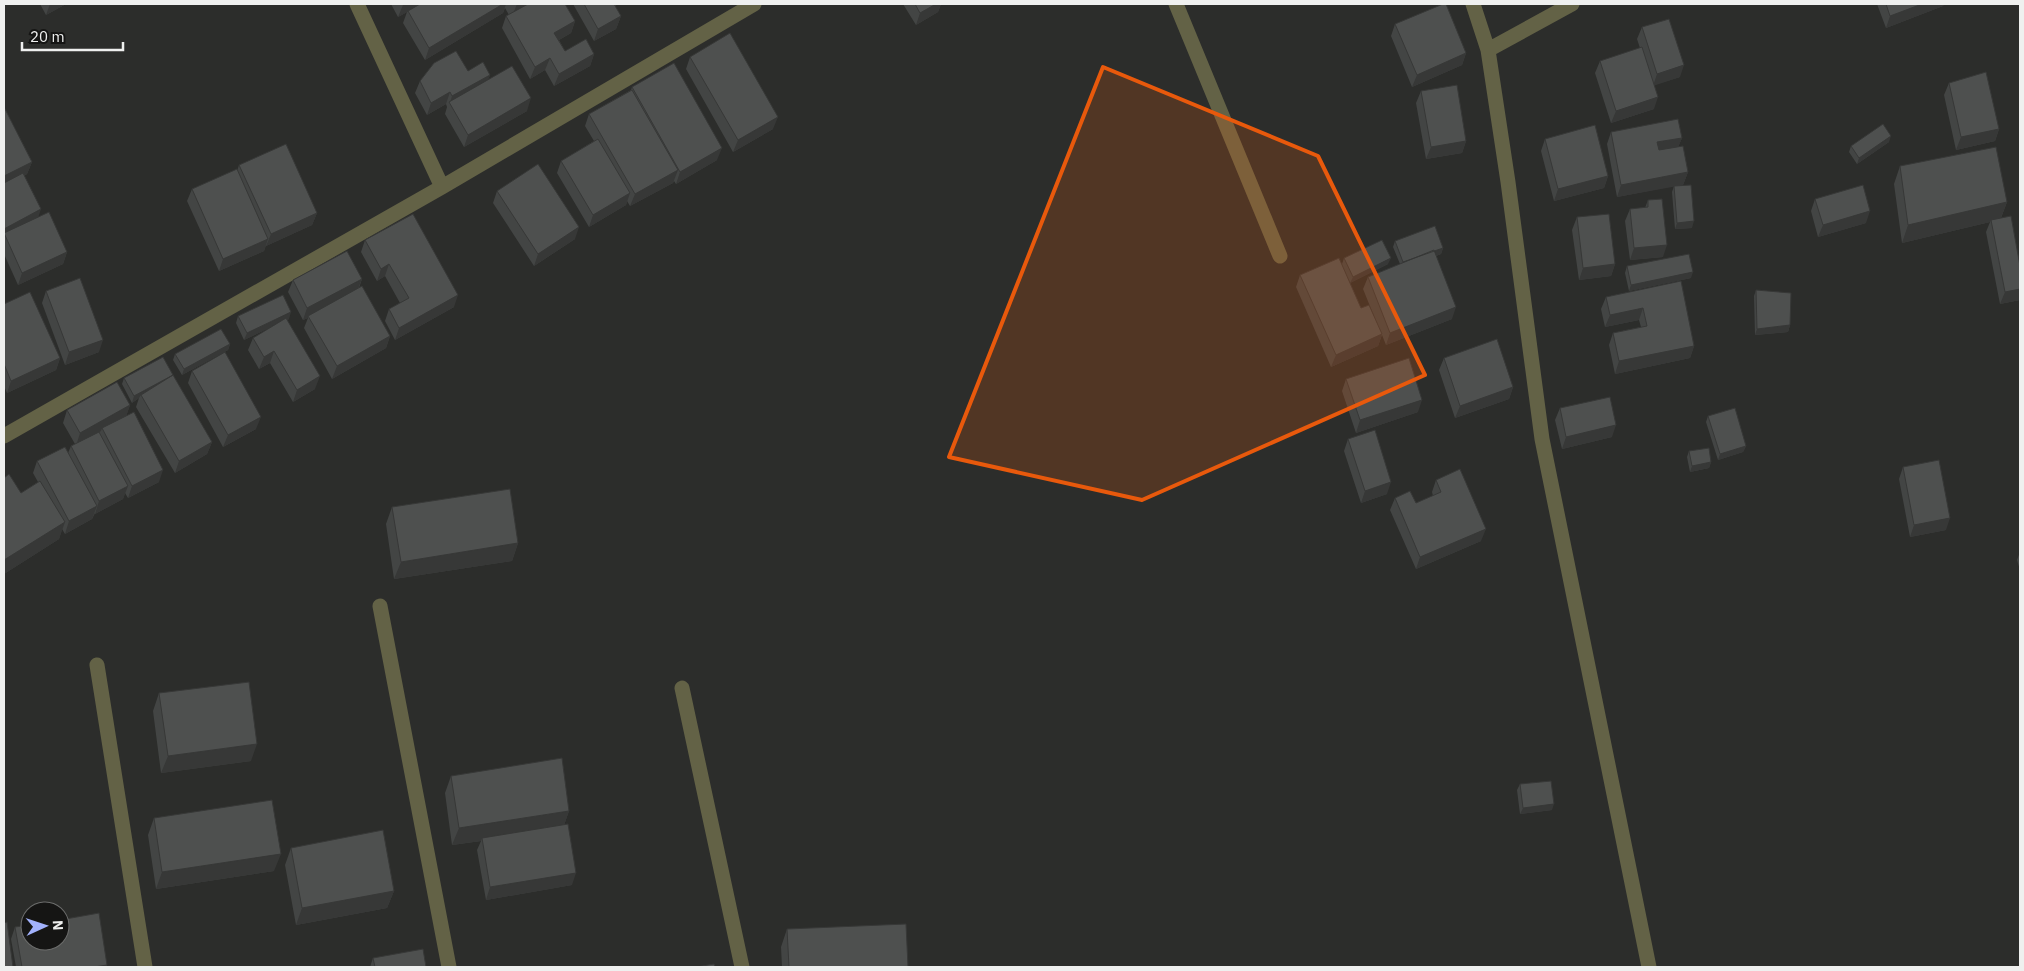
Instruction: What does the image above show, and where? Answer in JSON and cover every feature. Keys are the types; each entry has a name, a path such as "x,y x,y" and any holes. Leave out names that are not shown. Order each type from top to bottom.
{"street":[{"path":"356,4 442,187"},
{"path":"5,431 442,187 754,4"},
{"path":"1176,4 1280,256"},
{"path":"1473,4 1488,50 1508,182 1542,439 1649,967"},
{"path":"1488,50 1572,4"},
{"path":"380,606 449,967"},
{"path":"97,664 145,967"},
{"path":"682,688 742,967"}],"highlighted area":[{"path":"1103,67 1318,156 1425,375 1142,500 949,457"}],"building":[{"path":"420,4 503,4 429,48 408,11"},
{"path":"528,4 565,4 575,21 554,33 565,51 586,39 594,54 559,74 550,58 535,67 506,16"},
{"path":"584,4 614,4 621,16 598,29"},
{"path":"915,4 936,4 920,13"},
{"path":"1446,4 1466,53 1417,75 1395,24"},
{"path":"1886,4 1922,4 1890,16"},
{"path":"1669,19 1684,65 1657,74 1642,27"},
{"path":"730,33 778,117 738,140 690,57"},
{"path":"1642,47 1658,97 1616,111 1600,61"},
{"path":"456,51 468,71 483,62 490,75 452,96 450,92 431,103 420,81 434,63"},
{"path":"674,63 722,148 680,172 632,87"},
{"path":"512,66 531,98 468,135 449,102"},
{"path":"1986,72 1999,129 1961,137 1949,83"},
{"path":"1457,85 1466,141 1431,147 1421,91"},
{"path":"632,90 678,170 635,194 589,114"},
{"path":"4,107 32,162 4,176"},
{"path":"1678,119 1682,138 1657,142 1659,150 1683,146 1688,172 1621,185 1611,132"},
{"path":"1883,124 1891,136 1859,158 1851,146"},
{"path":"1595,125 1608,176 1558,189 1545,139"},
{"path":"598,139 630,193 593,215 561,161"},
{"path":"286,144 317,213 271,234 239,165"},
{"path":"1996,147 2007,202 1908,225 1900,166"},
{"path":"538,164 579,227 538,254 497,191"},
{"path":"237,169 268,239 223,259 192,189"},
{"path":"23,173 41,209 4,229 4,183"},
{"path":"1691,185 1694,221 1677,223 1674,186"},
{"path":"1863,185 1870,211 1823,225 1815,199"},
{"path":"1662,199 1667,245 1634,248 1630,209 1648,207 1648,200"},
{"path":"49,212 67,252 22,273 4,233"},
{"path":"413,214 458,295 399,328 389,309 409,298 389,264 381,269 365,240"},
{"path":"1609,214 1615,264 1583,268 1577,217"},
{"path":"2011,216 2020,266 2020,289 2005,292 1991,220"},
{"path":"1435,226 1443,248 1403,262 1395,241"},
{"path":"1382,240 1391,258 1353,277 1344,258"},
{"path":"1434,250 1456,307 1390,333 1368,277"},
{"path":"347,251 362,279 307,308 293,280"},
{"path":"1689,254 1693,272 1631,285 1627,266"},
{"path":"1339,258 1361,308 1369,305 1382,334 1336,355 1300,275"},
{"path":"80,278 103,340 69,352 46,291"},
{"path":"1681,281 1694,346 1619,361 1613,333 1647,326 1643,308 1610,315 1606,297"},
{"path":"362,286 390,336 337,366 308,316"},
{"path":"1756,290 1791,293 1790,325 1757,329"},
{"path":"30,292 60,358 11,381 4,364 4,304"},
{"path":"283,295 291,312 247,333 238,316"},
{"path":"286,318 320,376 297,390 274,351 264,357 253,338"},
{"path":"221,329 230,344 184,369 175,354"},
{"path":"1497,339 1513,387 1460,406 1444,358"},
{"path":"225,352 261,417 228,435 192,371"},
{"path":"163,357 173,375 134,396 124,378"},
{"path":"1409,358 1422,400 1360,420 1346,379"},
{"path":"173,375 212,442 179,461 141,395"},
{"path":"117,382 130,405 80,433 67,410"},
{"path":"1610,397 1616,425 1566,437 1560,408"},
{"path":"1735,408 1746,446 1720,454 1708,416"},
{"path":"134,412 163,470 132,486 102,428"},
{"path":"1375,430 1391,482 1365,491 1348,439"},
{"path":"99,432 128,486 99,501 71,446"},
{"path":"65,447 97,506 69,521 37,461"},
{"path":"1709,448 1711,462 1692,466 1689,451"},
{"path":"1939,460 1950,518 1914,525 1903,467"},
{"path":"1460,469 1486,529 1420,557 1395,498 1410,491 1416,503 1441,492 1436,480"},
{"path":"9,474 21,493 40,481 65,522 4,560 4,478"},
{"path":"510,489 518,543 401,562 392,507"},
{"path":"249,682 257,744 168,756 159,693"},
{"path":"562,758 569,811 459,828 451,776"},
{"path":"1551,781 1554,804 1523,808 1520,784"},
{"path":"272,800 281,854 162,872 154,818"},
{"path":"568,824 576,873 490,887 482,838"},
{"path":"383,830 394,891 302,908 291,848"},
{"path":"99,913 107,965 94,967 22,967 15,927 20,926 20,951 70,951 70,918"},
{"path":"7,922 13,967 4,967 4,923"},
{"path":"906,924 908,967 789,967 787,929"},
{"path":"423,949 426,967 375,967 373,958"},
{"path":"714,964 715,967 696,967"}]}
